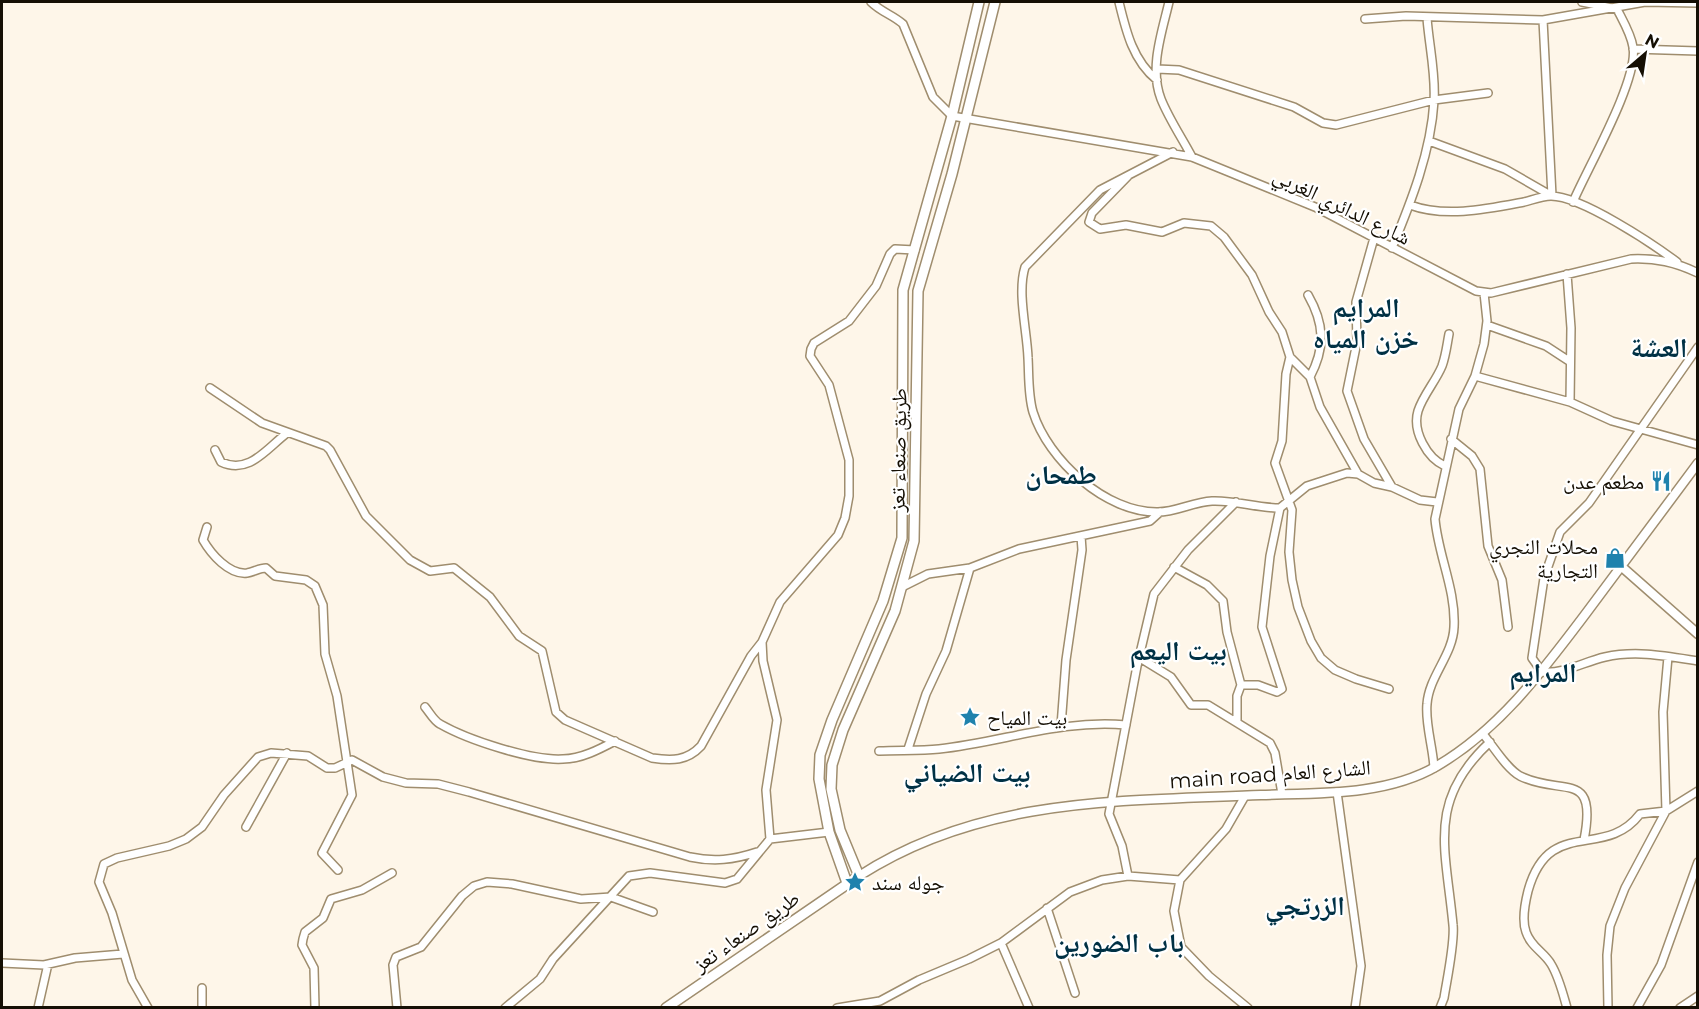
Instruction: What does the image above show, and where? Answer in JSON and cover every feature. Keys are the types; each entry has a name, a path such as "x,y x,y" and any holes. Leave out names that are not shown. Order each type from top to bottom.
{"highway":[{"name":"طريق صنعاء تعز","path":"847,883 828,832 819,779 820,755 832,720 891,581 902,538 903,290 952,116 979,2"},
{"name":"طريق صنعاء تعز","path":"666,1008 859,876 840,830 831,789 832,765 843,730 904,586 914,541 918,291 995,2"},
{"path":"891,581 904,586"}],"main road":[{"name":"main road الشارع العام","path":"859,876 891,855 965,826 1028,810 1111,801 1337,792 1399,782 1434,768 1483,734 1542,672 1698,463"},
{"path":"1622,567 1698,634"}],"street":[{"path":"871,2 883,13 894,16 903,24 933,97 952,116"},
{"path":"1119,2 1125,26 1140,65 1157,80"},
{"path":"1169,2 1157,56 1157,80 1161,98 1192,157"},
{"path":"1582,2 1617,9"},
{"path":"1365,19 1406,16 1543,20 1617,9 1645,2 1698,3"},
{"path":"1573,202 1623,95 1632,69 1634,49 1617,9"},
{"path":"1392,248 1410,205 1429,141 1434,100 1426,18"},
{"path":"1543,20 1552,196"},
{"path":"1634,49 1698,51"},
{"path":"1157,69 1179,70 1294,107 1323,123 1336,124 1434,100 1488,93"},
{"name":"شارع الدائري الغربي","path":"952,116 1192,157 1315,207 1468,288 1484,293"},
{"path":"1429,141 1505,169 1552,196 1573,202 1654,245 1679,264"},
{"path":"1173,152 1100,190 1025,267 1021,279 1027,326 1030,398 1042,432 1052,449 1077,474 1116,502 1160,512 1196,503 1236,502 1280,508"},
{"path":"1128,176 1092,213 1089,222 1092,226 1100,229 1133,226 1162,232 1184,223 1204,225 1218,231 1255,279 1269,312 1289,346 1290,357 1284,390 1282,441 1275,463 1290,499 1292,580 1311,641 1321,658 1335,670 1389,689"},
{"path":"1410,205 1425,211 1452,212 1552,196"},
{"path":"1374,238 1356,302 1357,342 1347,391 1364,439 1392,487"},
{"path":"210,388 247,414 330,450 366,516 410,560 430,571 454,568 475,582 519,636 542,651 556,712 565,720 652,758 666,760 691,757 701,747 751,656 762,642 780,602 838,536 847,507 849,460 830,385 810,356 811,350 814,344 849,321 859,309 876,286 890,254 895,249 915,250"},
{"path":"1434,768 1426,704 1451,645 1454,627 1447,574 1436,535 1437,502 1459,409 1475,376 1487,326 1484,293 1631,259 1654,258 1679,264 1698,273"},
{"path":"1567,274 1571,328 1570,402"},
{"path":"1308,295 1319,314 1322,337 1318,361 1310,377"},
{"path":"1487,326 1546,346 1569,362"},
{"path":"1445,466 1426,448 1417,417 1422,401 1441,368 1449,334"},
{"path":"1698,347 1589,503 1560,532 1548,562 1537,612 1532,658 1542,672 1567,670 1586,662 1626,654 1649,653 1698,661"},
{"path":"1290,357 1310,377 1320,407 1358,474"},
{"path":"1475,376 1570,402 1612,422 1698,445"},
{"path":"215,450 221,462 240,467 252,463 287,433"},
{"path":"1451,439 1472,456 1480,469 1485,531 1488,546 1502,580 1508,627"},
{"path":"1241,685 1258,685 1277,692 1282,689 1262,627 1270,556 1280,508 1300,490 1317,481 1347,473 1358,474 1374,483 1392,487 1420,500 1437,502"},
{"path":"1128,876 1122,846 1109,814 1154,594 1211,524 1236,502"},
{"path":"904,586 941,571 970,568 1019,549 1150,521 1160,512"},
{"path":"207,527 203,540 217,561 243,573 266,568 275,576 306,580 315,586 323,605 325,654 337,696 352,795 322,853 338,870"},
{"path":"1061,726 1066,660 1082,550 1081,536"},
{"path":"1174,567 1207,585 1223,601 1227,632 1241,685 1237,696 1237,721"},
{"path":"908,749 926,694 946,651 970,568"},
{"path":"762,642 763,661 777,720 766,790 770,839"},
{"path":"1666,812 1663,696 1668,657"},
{"path":"1140,658 1171,677 1191,705 1208,705 1263,738 1274,749 1282,794"},
{"path":"425,707 438,723 480,742 546,759 565,760 587,754 615,741"},
{"path":"879,751 938,749 1061,726 1103,723 1126,725"},
{"path":"1483,734 1521,776 1569,787 1584,798 1589,812 1584,840"},
{"path":"1440,1008 1444,998 1454,927 1444,858 1444,819 1448,800 1455,794 1463,773 1490,742"},
{"path":"148,1008 132,980 112,913 99,882 104,864 117,858 169,846 186,839 202,827 224,795 258,757 271,753 308,756 327,768 335,768 352,760 383,777 406,783 438,784 469,792 690,857 710,861 735,860 757,852"},
{"path":"246,827 287,753"},
{"path":"1608,1008 1607,955 1616,906 1666,812 1698,791"},
{"path":"1337,792 1361,966 1355,1008"},
{"path":"1245,796 1220,838 1180,880 1174,911 1181,947 1209,976 1248,1008"},
{"path":"1568,1008 1553,968 1531,944 1526,933 1525,909 1531,880 1548,852 1562,845 1613,836 1626,830 1640,814 1666,812"},
{"path":"505,1008 540,979 553,959 611,897 619,884 637,873 725,883 737,879 770,839 828,832"},
{"path":"1637,1008 1661,965 1698,862"},
{"path":"315,1008 314,968 302,945 305,933 323,918 331,899 362,890 392,873"},
{"path":"837,1008 880,1000 1001,943 1070,892 1102,880 1128,876 1180,880"},
{"path":"397,1008 393,965 396,957 421,947 474,886 487,882 512,884 580,899 611,897 653,912"},
{"path":"1047,908 1075,993"},
{"path":"1001,943 1029,1008"},
{"path":"2,963 48,964 75,958 123,954"},
{"path":"38,1008 48,964"},
{"path":"202,988 202,1008"},
{"path":"1680,1008 1698,996"}],"place":[{"name":"مطعم عدن","path":"1661,481"},
{"name":"محلات النجري التجارية","path":"1615,558"},
{"name":"بيت المياح","path":"970,717"},
{"name":"جوله سند","path":"855,882"}],"district":[{"name":"المرايم خزن المياه","path":"1366,322"},
{"name":"العشة","path":"1659,347"},
{"name":"طمحان","path":"1061,474"},
{"name":"بيت اليعم","path":"1178,650"},
{"name":"المرايم","path":"1543,672"},
{"name":"بيت الضياني","path":"967,772"},
{"name":"الزرتجي","path":"1305,905"},
{"name":"باب الضورين","path":"1119,942"}]}
